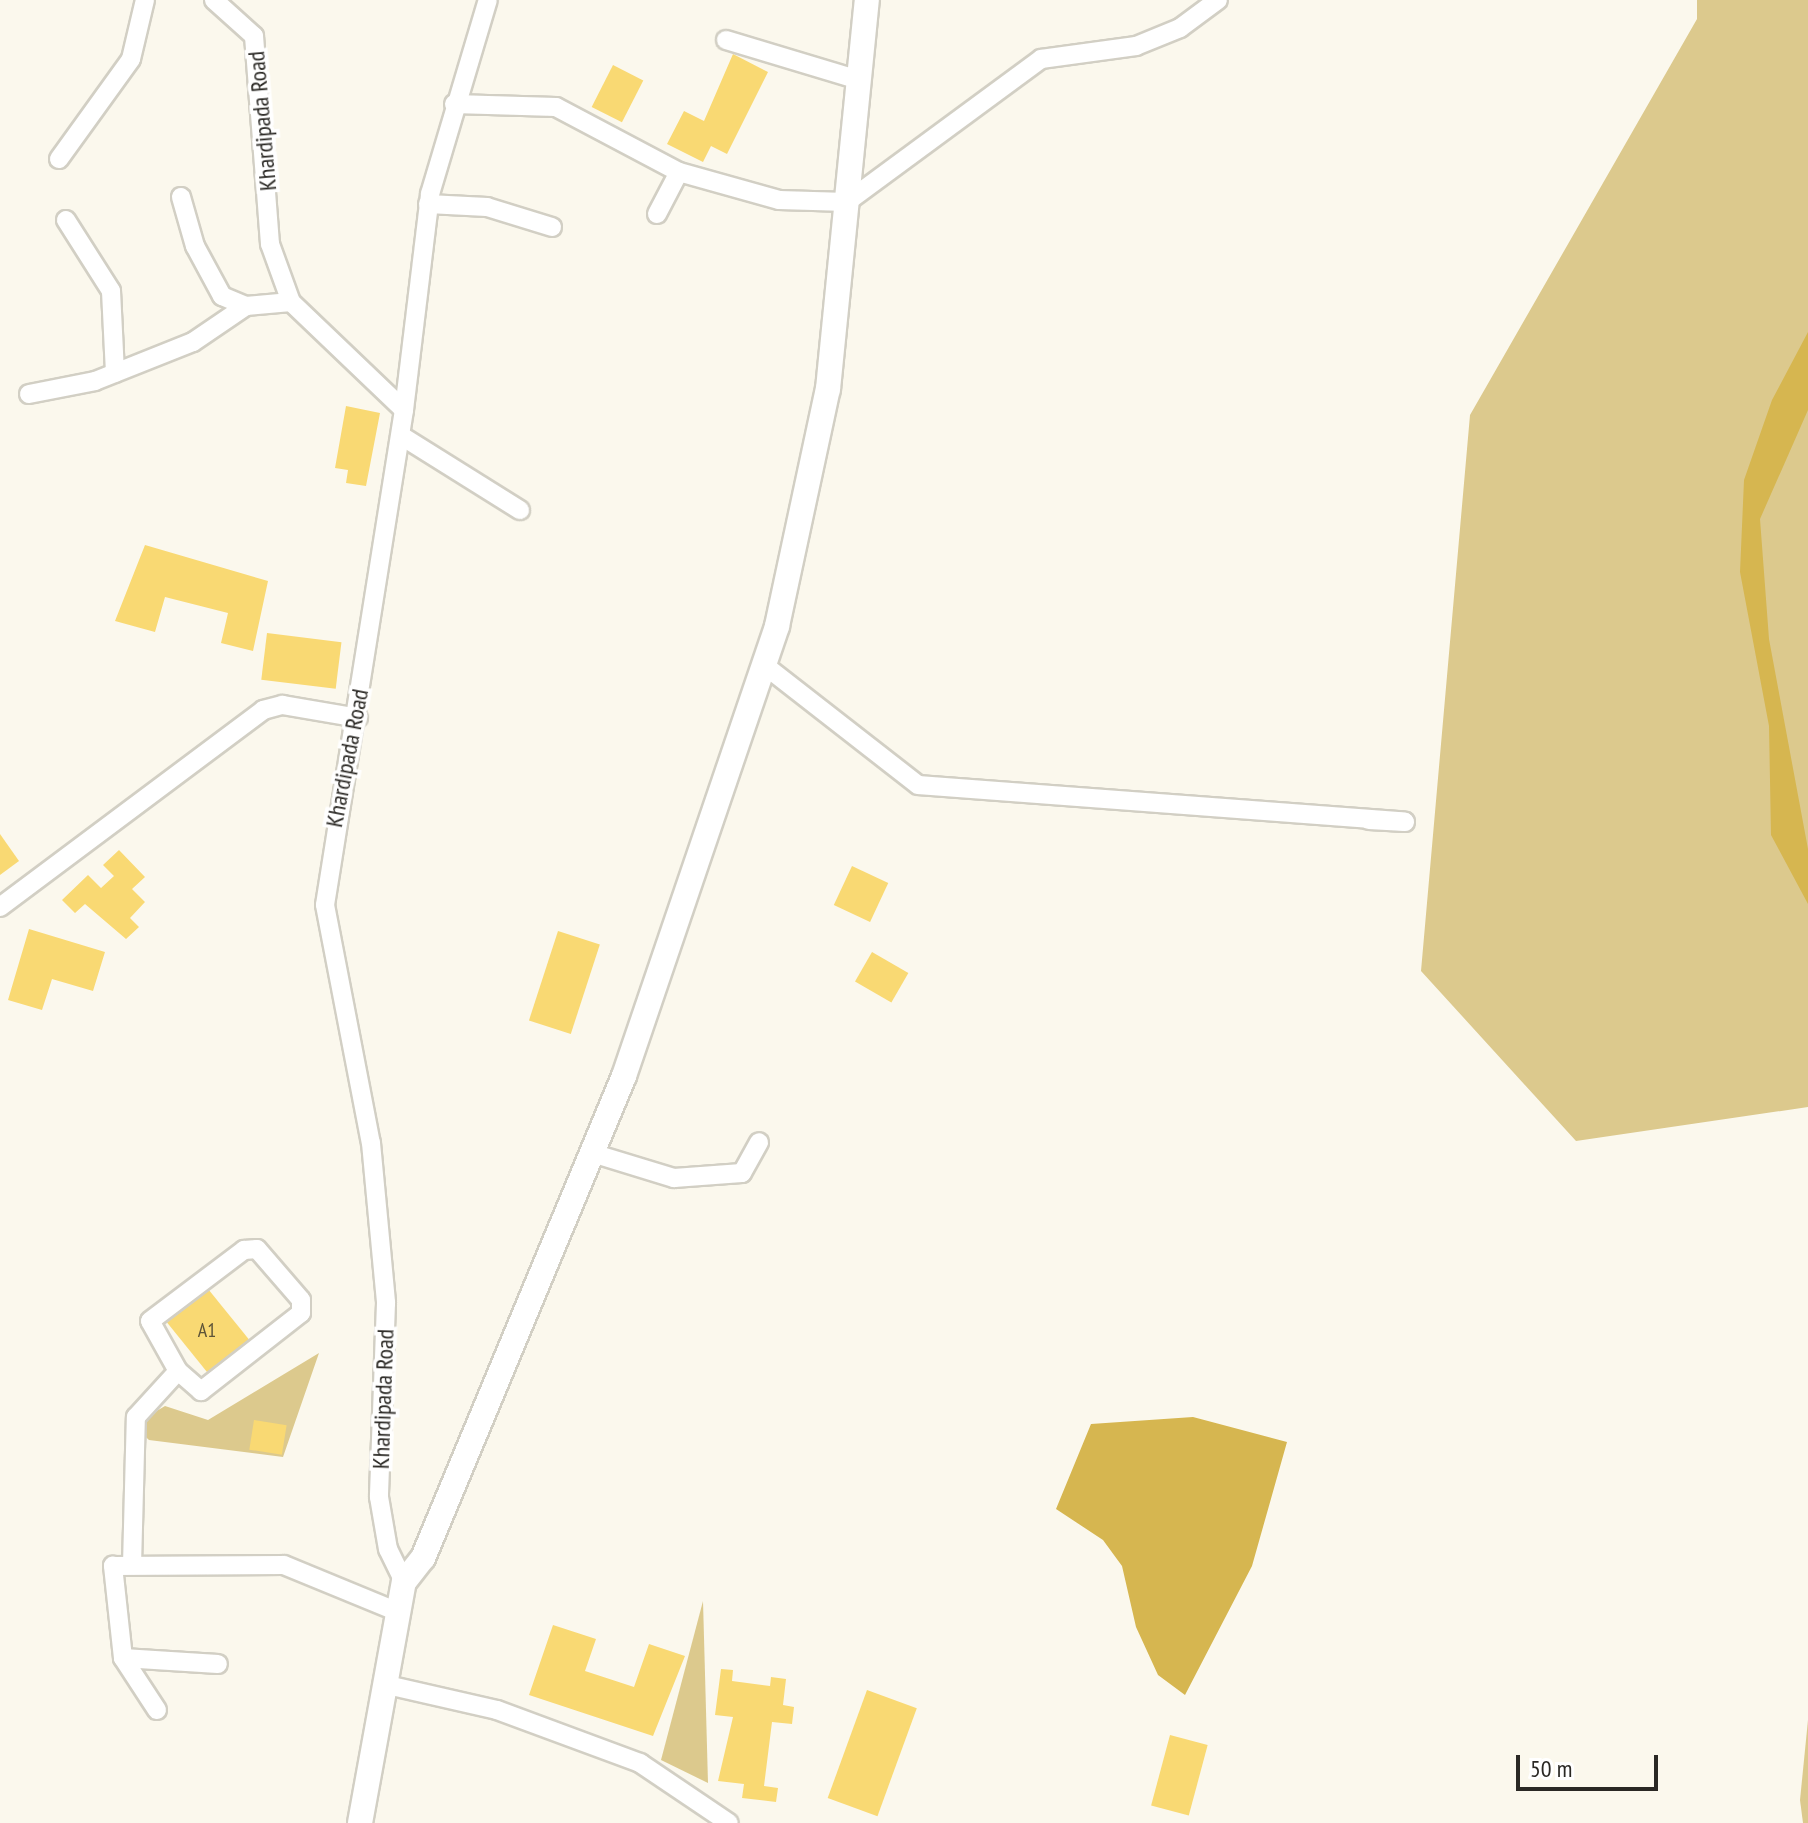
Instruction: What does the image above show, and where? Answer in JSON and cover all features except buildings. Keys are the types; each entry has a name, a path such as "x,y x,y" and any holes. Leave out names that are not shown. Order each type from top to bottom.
{"street":[{"path":"59,159 131,59 145,0"},
{"name":"Khardipada Road","path":"214,0 254,36 270,244 291,302 404,410 403,437 358,718 332,833 325,905 371,1143 386,1303 379,1497 388,1549 404,1582"},
{"path":"404,410 428,204 454,104 488,0"},
{"path":"360,1823 404,1582 423,1558 592,1153 764,665 828,389 867,0"},
{"path":"454,104 556,107 679,172 779,200 847,202 1041,59 1136,46 1180,28 1218,0"},
{"path":"726,40 859,80"},
{"path":"657,214 679,172"},
{"path":"181,197 211,284 246,306"},
{"path":"428,204 487,207 552,227"},
{"path":"66,220 111,291 115,373"},
{"path":"29,394 115,373 193,342 246,306 291,302"},
{"path":"403,437 520,510"},
{"path":"764,665 918,785 1405,822 1369,820"},
{"path":"0,907 263,710 282,705 358,718"},
{"path":"592,1153 674,1178 742,1173 759,1142"},
{"path":"244,1250 265,1254 301,1300 301,1313 207,1389 178,1371 150,1321 244,1250"},
{"path":"132,1565 136,1417 178,1371"},
{"path":"157,1710 123,1658 113,1566 284,1565 398,1612"},
{"path":"123,1658 218,1664"},
{"path":"383,1684 497,1710 640,1763 729,1823"}],"shaded area":[{"path":"1697,0 1808,0 1808,1107 1576,1141 1421,971 1470,415 1697,19"},
{"path":"1808,332 1808,410 1760,519 1769,639 1808,849 1808,904 1771,835 1769,726 1740,572 1744,480 1772,400"},
{"path":"319,1353 283,1457 149,1440 133,1425 165,1406 208,1420"},
{"path":"1193,1417 1287,1442 1252,1566 1185,1695 1158,1675 1136,1627 1122,1566 1103,1540 1056,1509 1091,1424"},
{"path":"703,1601 708,1783 661,1760"},
{"path":"1808,1720 1808,1823 1803,1823 1800,1800"}]}
